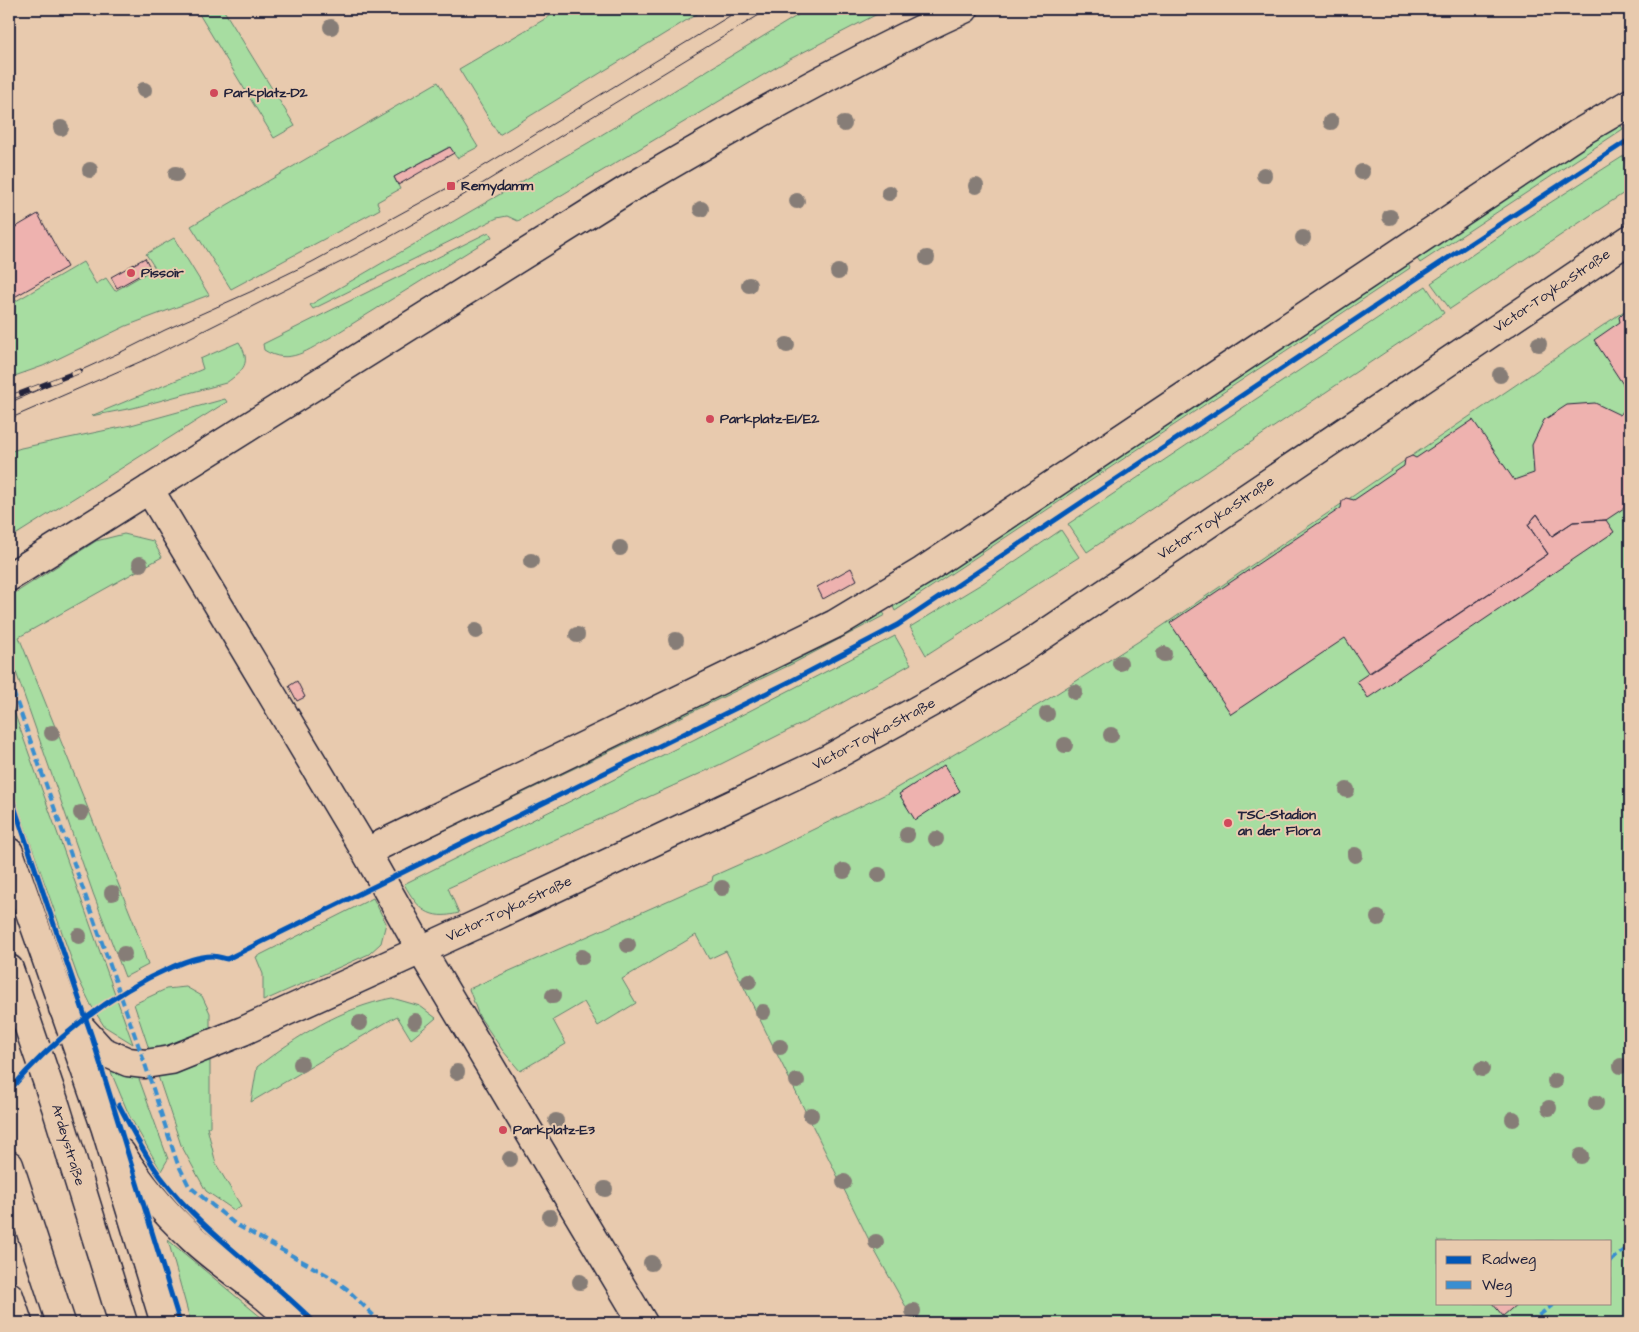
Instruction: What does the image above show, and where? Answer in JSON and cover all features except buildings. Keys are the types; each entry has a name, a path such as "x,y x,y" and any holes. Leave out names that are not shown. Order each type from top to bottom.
{"street":[{"path":"9,576 624,191 724,133 964,9"},
{"path":"366,852 843,620 923,572 1579,133 1630,103"},
{"name":"Victor-Toyka-Straße","path":"63,1008 102,1051 128,1062 145,1064 171,1060 242,1031 421,950 825,761 941,697 1030,644 1630,239"},
{"path":"149,489 366,852 421,950 643,1323"},
{"path":"9,852 104,1126 165,1323"},
{"name":"Ardeystraße","path":"9,969 56,1107 123,1323"},
{"path":"104,1126 152,1197 190,1237 253,1287 293,1323"},
{"path":"9,1165 61,1323"},
{"path":"9,1296 18,1323"}],"green space":[{"path":"196,9 223,9 295,126 274,138"},
{"path":"562,9 705,9 499,135 459,69"},
{"path":"808,9 887,9 790,59 518,221 507,216 497,218 313,309 310,305 593,140"},
{"path":"438,82 478,147 457,158 449,147 394,177 400,189 377,202 380,209 231,289 191,226"},
{"path":"1618,121 1623,129 1420,263 1413,253"},
{"path":"1630,152 1630,189 1450,309 1431,283 1526,218"},
{"path":"489,232 492,237 306,351 282,357 264,350 263,344"},
{"path":"174,238 209,295 126,326 43,366 9,378 9,305 83,262 96,284 106,278 115,291 155,268 146,254"},
{"path":"1406,259 1410,268 895,611 891,602"},
{"path":"1426,286 1444,313 1087,552 1068,524"},
{"name":"TSC-Stadion an der Flora","path":"1630,307 1630,1323 915,1323 871,1244 726,951 709,959 696,935 622,979 636,1003 598,1026 584,1002 553,1020 566,1044 520,1071 503,1051 479,1016 469,989 712,881 713,876 765,853 888,793 1045,701 1158,629"},
{"path":"239,342 245,355 244,366 226,383 133,408 91,416 203,369 200,359"},
{"path":"225,399 227,402 9,539 9,452 131,425"},
{"path":"1061,530 1079,557 926,655 910,627 983,583"},
{"path":"124,534 153,541 162,557 19,637 134,923 148,965 125,977 93,893 9,652 9,597 96,541"},
{"path":"880,608 885,615 794,663 406,849 401,841"},
{"path":"895,636 911,664 833,708 719,765 448,888 459,913 440,915 426,911 414,900 404,884 693,740"},
{"path":"9,698 133,1044 104,1026 78,978 9,782"},
{"path":"373,898 386,923 381,943 369,954 263,1001 263,974 256,957"},
{"path":"186,987 202,996 210,1013 210,1127 207,1127 216,1164 241,1206 234,1210 206,1191 181,1145 134,1004 166,989"},
{"path":"392,998 420,1006 436,1018 411,1039 397,1016 251,1102 257,1067 304,1034 337,1016"},
{"path":"112,1069 138,1076 168,1159 161,1171 129,1115 111,1072"},
{"path":"168,1240 268,1323 191,1323"}],"tram line":[{"path":"9,403 312,262 451,186 741,9"},
{"path":"9,419 151,357 379,243 457,199 769,9"}],"railway":[{"path":"9,398 80,371"}],"marked path":[{"path":"9,680 145,1064 177,1162 189,1186 235,1224 327,1275 347,1289 381,1323"},
{"path":"1612,1260 1630,1246"},
{"path":"1529,1323 1554,1304"}],"cycle path":[{"path":"9,1091 44,1054 83,1020 105,1004 149,978 196,958 212,956 227,959 791,681 898,625 1422,275 1630,139"},
{"path":"9,791 93,1040 180,1323"},
{"path":"119,1105 149,1160 178,1198 196,1217 315,1323"}],"place":[{"name":"Parkplatz-D2","path":"214,93"},
{"name":"Remydamm","path":"451,186"},
{"name":"Pissoir","path":"131,273"},
{"name":"Parkplatz-E1/E2","path":"710,419"},
{"name":"TSC-Stadion an der Flora","path":"1228,823"},
{"name":"Parkplatz-E3","path":"503,1130"}]}
